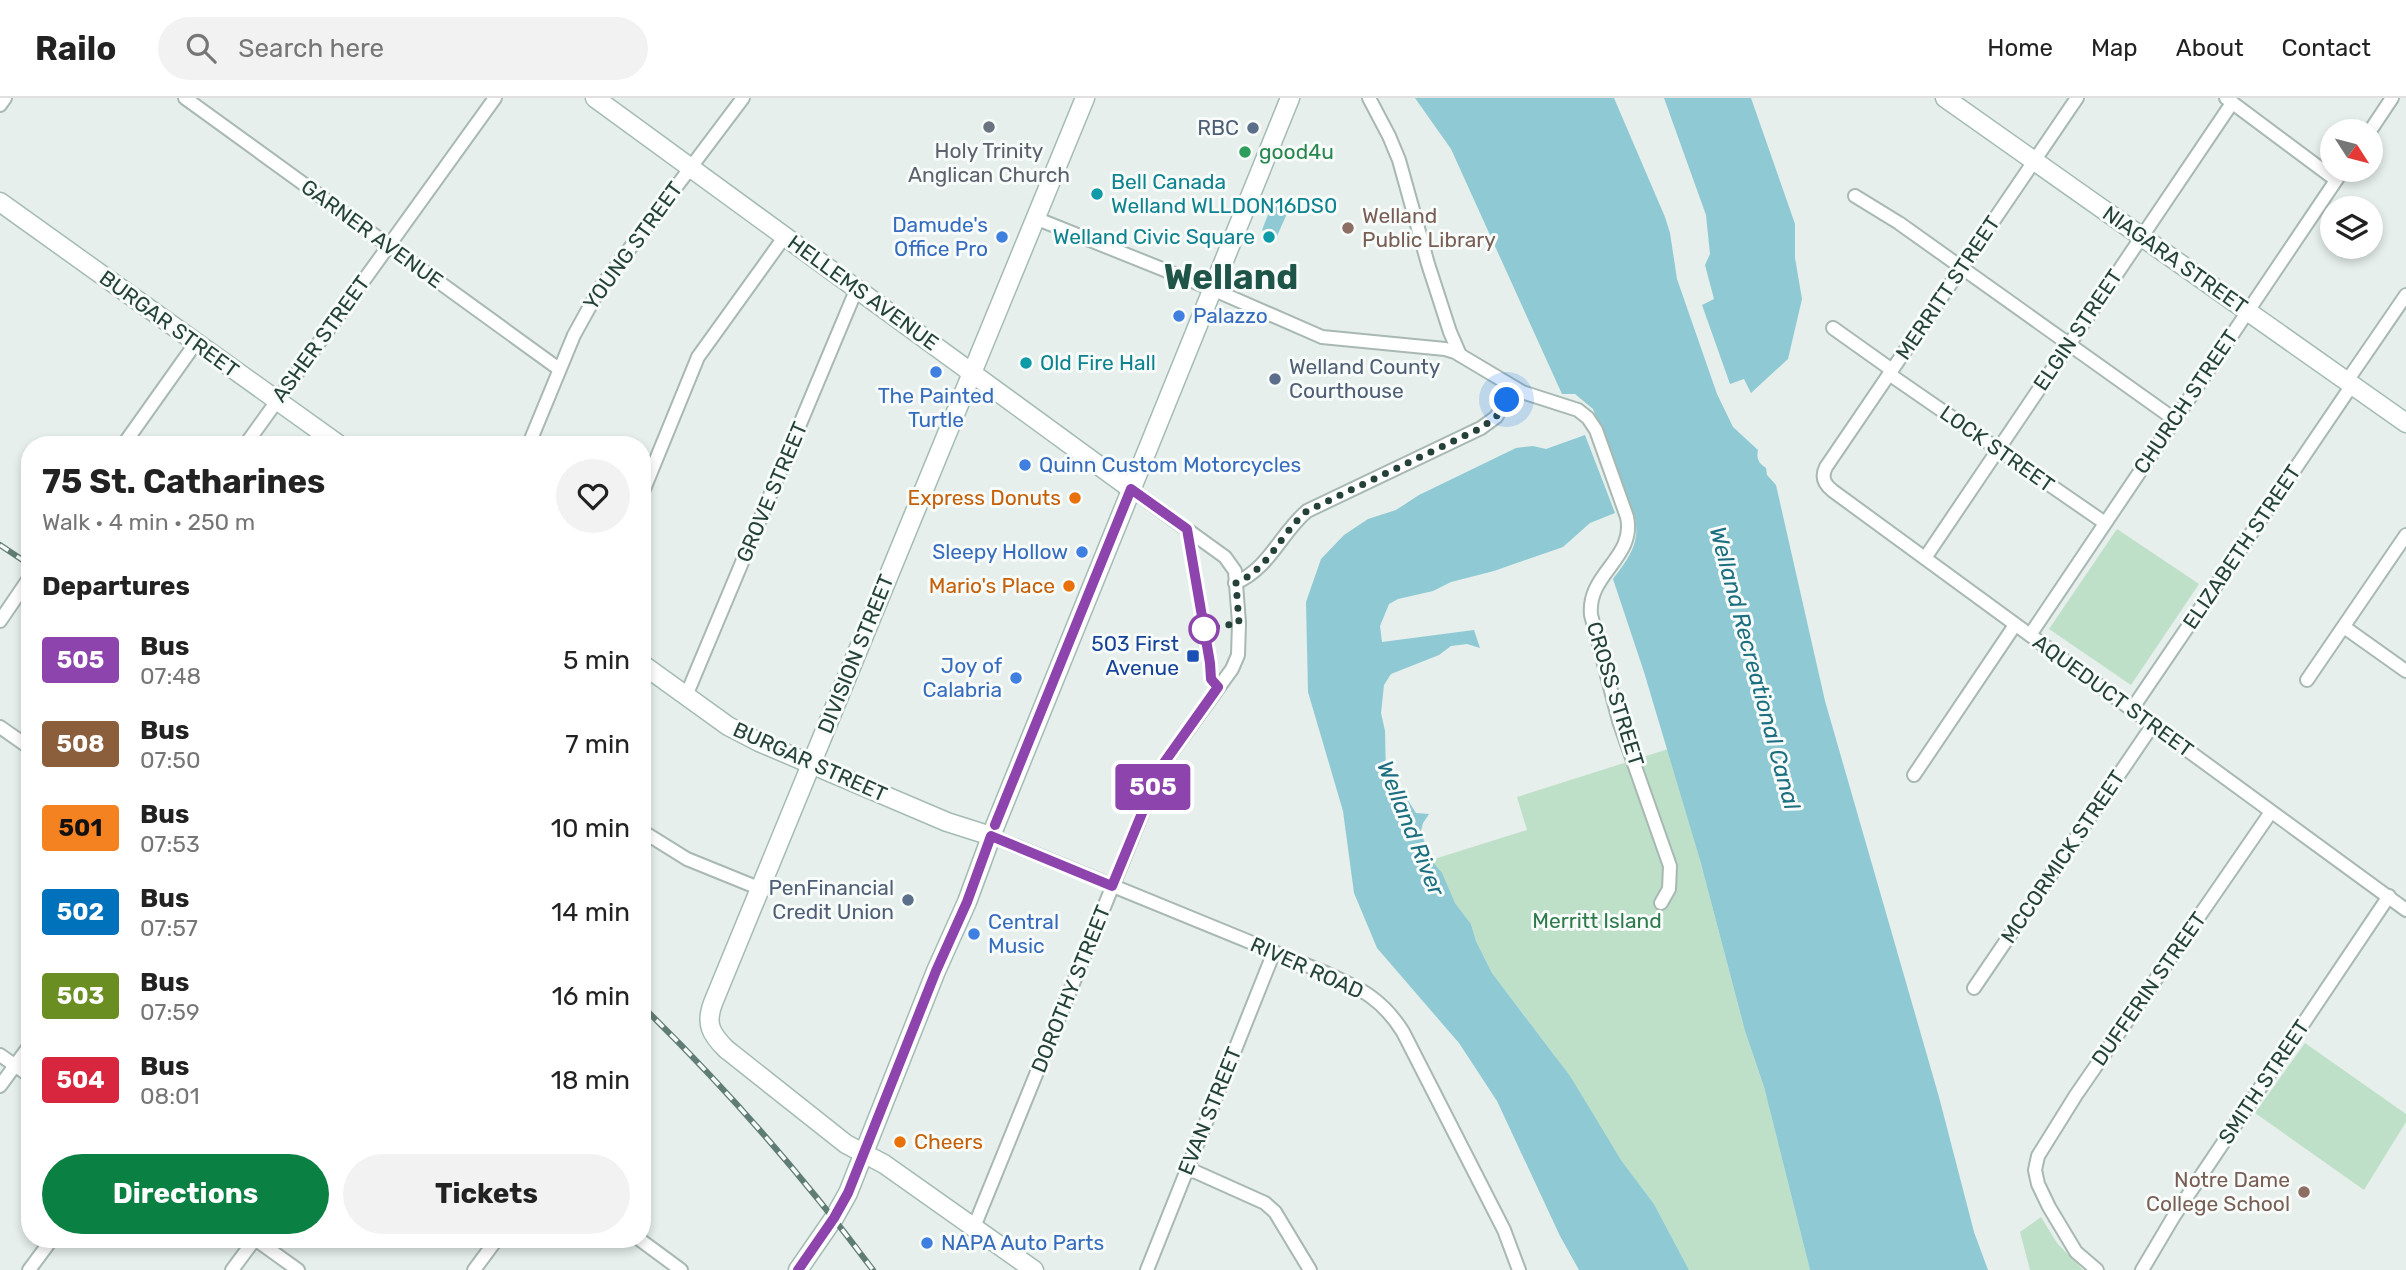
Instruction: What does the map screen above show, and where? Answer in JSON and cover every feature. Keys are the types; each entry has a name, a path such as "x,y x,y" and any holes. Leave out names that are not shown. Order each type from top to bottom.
{"main road":[{"name":"HELLEMS AVENUE","path":"595,98 1131,489"},
{"name":"DIVISION STREET","path":"1034,1270 884,1164 846,1144 726,1049 710,1032 709,1023 713,1003 1085,98"},
{"path":"957,922 1290,98"},
{"name":"NIAGARA STREET","path":"1945,98 2406,423"},
{"name":"BURGAR STREET","path":"0,202 327,436"},
{"name":"BURGAR STREET","path":"651,670 741,734 947,822 991,836"},
{"path":"798,1270 838,1212 855,1176 971,881 975,855 970,840 963,831 947,822"}],"street":[{"path":"0,105 5,98"},
{"name":"GARNER AVENUE","path":"185,98 559,369"},
{"name":"ASHER STREET","path":"252,436 495,98"},
{"name":"YOUNG STREET","path":"532,436 581,319 600,288 743,98"},
{"path":"1369,98 1399,160 1428,264 1460,355"},
{"name":"MERRITT STREET","path":"1823,478 1826,467 2077,98"},
{"path":"2378,119 2392,98"},
{"path":"2229,100 2320,161"},
{"name":"ELGIN STREET","path":"1925,558 2070,345 2229,100"},
{"name":"CHURCH STREET","path":"2030,635 2335,182"},
{"path":"1855,195 1899,223 2174,419"},
{"name":"CROSS STREET","path":"1035,218 1212,289 1322,337 1445,349 1460,355 1514,388 1578,410 1588,418 1595,430 1629,529 1626,542 1595,588 1590,608 1619,721 1671,866 1670,888 1661,903"},
{"path":"651,472 698,357 785,236"},
{"name":"GROVE STREET","path":"687,696 857,288"},
{"name":"ELIZABETH STREET","path":"2132,709 2406,295"},
{"name":"LOCK STREET","path":"1833,328 1998,450 2105,523"},
{"path":"130,436 195,344"},
{"path":"1236,583 1258,571 1289,528 1307,511 1481,428 1496,417 1514,388"},
{"name":"AQUEDUCT STREET","path":"1823,478 1830,489 2406,910"},
{"name":"DOROTHY STREET","path":"974,1227 1161,767 1236,662 1239,648 1235,571 1225,557 1131,489"},
{"path":"2307,680 2406,535"},
{"path":"0,621 21,590"},
{"path":"1914,775 2015,625"},
{"path":"2344,627 2406,671"},
{"name":"MCCORMICK STREET","path":"1974,988 2152,726"},
{"path":"0,727 21,742"},
{"name":"DUFFERIN STREET","path":"2097,1270 2076,1252 2066,1239 2038,1184 2035,1170 2040,1149 2272,812"},
{"name":"RIVER ROAD","path":"991,836 1328,974 1370,995 1394,1018 1504,1230 1519,1270"},
{"path":"651,837 687,859 761,889"},
{"name":"SMITH STREET","path":"2142,1270 2174,1216 2389,896"},
{"name":"EVAN STREET","path":"1147,1270 1274,953"},
{"path":"0,1055 21,1070"},
{"path":"0,1086 21,1058"},
{"path":"1187,1168 1265,1203 1275,1212 1310,1270"},
{"path":"29,1270 45,1248"},
{"path":"232,1270 248,1248"},
{"path":"267,1248 298,1270"},
{"path":"474,1270 490,1248"},
{"path":"651,1248 681,1270"}],"green space":[{"path":"2117,529 2199,584 2131,685 2049,629"},
{"name":"Merritt Island","path":"1668,749 1745,1031 1764,1087 1810,1270 1689,1270 1654,1204 1621,1160 1555,1056 1492,973 1476,941 1471,924 1455,903 1431,860 1527,830 1517,797"},
{"path":"2305,1043 2406,1114 2406,1122 2364,1190 2255,1113"},
{"path":"2041,1217 2057,1243 2083,1270 2030,1270 2020,1232"}],"water":[{"name":"Welland Recreational Canal","path":"1415,98 1614,98 1665,217 1677,279 1717,394 1733,427 1758,450 1759,460 1776,485 1825,701 1939,1097 1974,1232 1988,1270 1810,1270 1764,1087 1745,1031 1700,860 1644,672 1613,579 1635,542 1634,515 1593,409 1575,394 1562,394 1451,149"},
{"path":"1664,98 1751,98 1795,224 1795,258 1802,299 1788,359 1751,393 1744,379 1730,384 1702,305 1714,299 1705,265 1710,254 1706,215"},
{"path":"1273,202 1289,209 1277,236 1262,230"},
{"name":"Welland River","path":"1585,435 1615,513 1590,523 1563,547 1389,604 1380,626 1382,642 1474,630 1480,648 1467,644 1451,646 1439,655 1391,674 1384,685 1381,713 1385,731 1386,779 1399,786 1416,813 1429,814 1421,831 1431,860 1442,873 1455,903 1471,924 1476,941 1492,973 1570,1076 1621,1160 1654,1204 1689,1270 1579,1270 1560,1236 1497,1101 1459,1043 1377,948 1354,893 1343,811 1308,692 1306,602 1321,559 1344,535 1368,519 1396,510 1419,495 1516,448 1533,446 1546,449"}],"railway":[{"path":"0,545 21,559"},
{"path":"651,1015 763,1134 873,1270"}],"bus line":[{"name":"505","path":"798,1270 848,1193 870,1132 967,902 991,836 1112,886 1161,767 1218,687 1211,679 1187,529 1131,489 995,825"}],"place":[{"name":"Holy Trinity Anglican Church","path":"989,127"},
{"name":"RBC","path":"1253,128"},
{"name":"good4u","path":"1245,152"},
{"name":"Bell Canada Welland WLLDON16DS0","path":"1097,194"},
{"name":"Welland Public Library","path":"1348,228"},
{"name":"Damude's Office Pro","path":"1002,237"},
{"name":"Welland Civic Square","path":"1269,237"},
{"name":"Palazzo","path":"1179,316"},
{"name":"Old Fire Hall","path":"1026,363"},
{"name":"The Painted Turtle","path":"936,372"},
{"name":"Welland County Courthouse","path":"1275,379"},
{"name":"Quinn Custom Motorcycles","path":"1025,465"},
{"name":"Express Donuts","path":"1075,498"},
{"name":"Sleepy Hollow","path":"1082,552"},
{"name":"Mario's Place","path":"1069,586"},
{"name":"503 First Avenue","path":"1193,656"},
{"name":"Joy of Calabria","path":"1016,678"},
{"name":"PenFinancial Credit Union","path":"908,900"},
{"name":"Central Music","path":"974,934"},
{"name":"Cheers","path":"900,1142"},
{"name":"Notre Dame College School","path":"2304,1192"},
{"name":"NAPA Auto Parts","path":"927,1243"}],"district":[{"name":"Welland","path":"1231,277"}],"route":[{"path":"1204,629 1239,623 1236,583 1258,571 1289,528 1307,511 1481,428 1496,417 1507,400"}]}
